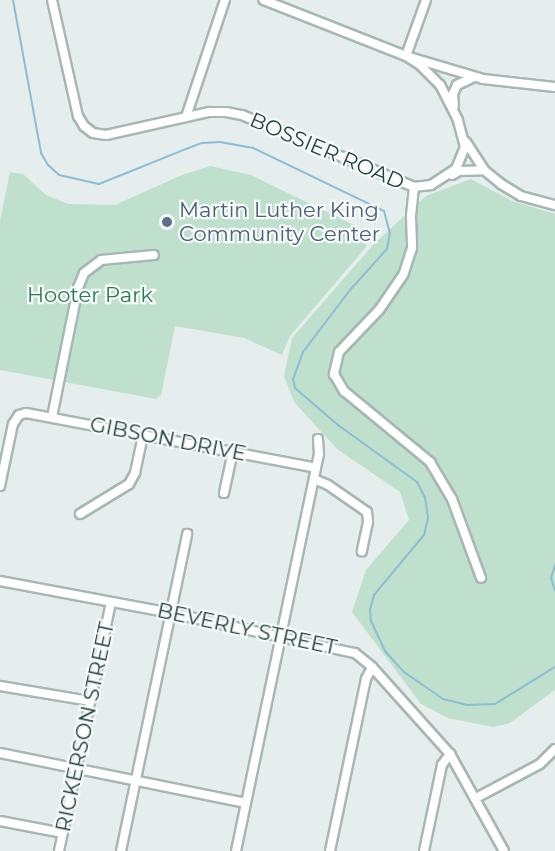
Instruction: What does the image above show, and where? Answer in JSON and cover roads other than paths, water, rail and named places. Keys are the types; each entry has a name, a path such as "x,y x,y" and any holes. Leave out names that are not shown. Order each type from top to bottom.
{"street":[{"name":"BOSSIER ROAD","path":"52,0 78,116 87,129 106,135 220,111 239,114 414,187 411,216 412,248 403,275 379,310 339,352 334,374 344,391 430,462 452,498 481,578"},
{"path":"186,117 225,0"},
{"path":"264,0 406,56 474,77 555,87"},
{"path":"406,56 426,0"},
{"path":"406,56 432,76 455,112 465,139 484,170 521,196 555,205"},
{"path":"455,112 454,89 462,81 474,77"},
{"path":"448,176 462,159 465,139"},
{"path":"414,187 431,186 459,171 484,170"},
{"path":"52,417 78,288 84,273 101,260 154,255"},
{"name":"GIBSON DRIVE","path":"0,486 13,424 20,415 26,413 316,468"},
{"path":"80,514 129,484 135,473 143,434"},
{"path":"236,851 314,479 318,439"},
{"path":"224,493 233,452"},
{"path":"314,479 328,485 367,512 369,522 362,550"},
{"path":"121,851 187,534"},
{"name":"BEVERLY STREET","path":"0,581 171,613 348,651 372,667 450,754 477,798 504,851"},
{"name":"RICKERSON STREET","path":"59,851 111,603"},
{"path":"330,851 366,679 372,667"},
{"path":"0,686 90,701"},
{"path":"477,798 540,764 555,749"},
{"path":"0,753 246,803"},
{"path":"424,851 442,765 450,754"},
{"path":"0,821 63,833"}],"waterway":[{"path":"13,0 41,153 48,165 59,175 99,184 202,143 220,142 253,148 384,211 390,233 387,249 350,290 303,352 293,379 295,388 338,425 417,482 425,498 428,518 424,535 374,595 370,610 371,621 385,651 404,672 443,699 467,705 495,704 555,667"},
{"path":"555,565 551,578 555,590"}],"place":[{"name":"Martin Luther King Community Center","path":"167,222"}],"park label":[{"name":"Hooter Park","path":"90,295"}]}
